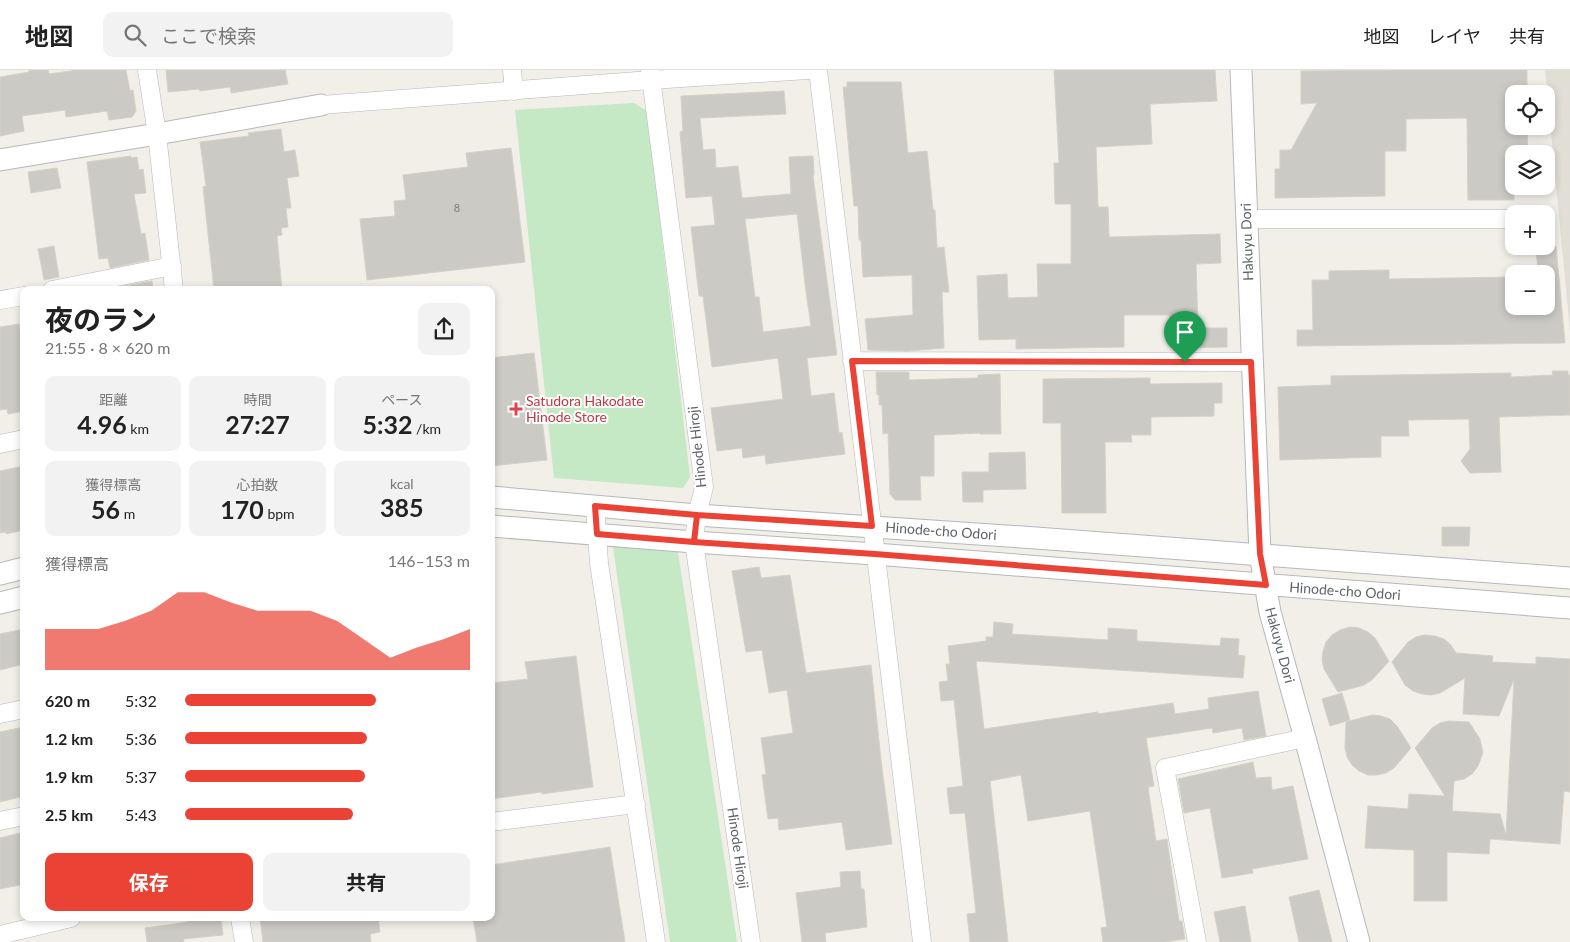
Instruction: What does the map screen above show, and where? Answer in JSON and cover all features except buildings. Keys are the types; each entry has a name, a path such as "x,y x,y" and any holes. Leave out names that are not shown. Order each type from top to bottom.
{"street":[{"path":"146,70 157,134 174,286"},
{"path":"512,70 514,91"},
{"path":"0,160 321,105 514,91 651,75 808,70"},
{"path":"818,70 922,942"},
{"name":"Hakuyu Dori","path":"1241,70 1260,554 1270,612 1306,738 1359,942"},
{"name":"Hinode Hiroji","path":"651,75 704,486 697,515 694,542 752,942"},
{"path":"1246,220 1505,219"},
{"path":"72,286 172,266"},
{"path":"0,300 20,297"},
{"path":"852,361 1251,362"},
{"path":"0,444 20,440"},
{"name":"Hinode-cho Odori","path":"495,497 697,515 1260,554 1570,578"},
{"path":"595,506 599,563 656,942"},
{"name":"Hinode-cho Odori","path":"495,526 1570,608"},
{"path":"0,574 20,569"},
{"path":"0,603 20,598"},
{"path":"0,714 20,709"},
{"path":"1196,942 1165,768 1306,738"},
{"path":"495,822 636,804"},
{"path":"0,821 20,817"},
{"path":"0,935 58,921"},
{"path":"240,921 244,942"}],"shaded area":[{"path":"1545,70 1570,70 1570,331 1555,174 1555,145 1552,145 1551,135 1555,135 1555,85 1546,85"}],"green space":[{"path":"634,103 647,111 690,477 683,488 554,478 515,110"},
{"path":"613,547 678,552 737,942 670,942"}],"place":[{"name":"Satudora Hakodate Hinode Store","path":"516,409"}],"route":[{"path":"1185,362 852,361 872,526 697,515 694,542 597,534 595,506 697,515 694,542 875,554 1266,585 1260,554 1251,362 1185,362"}]}
